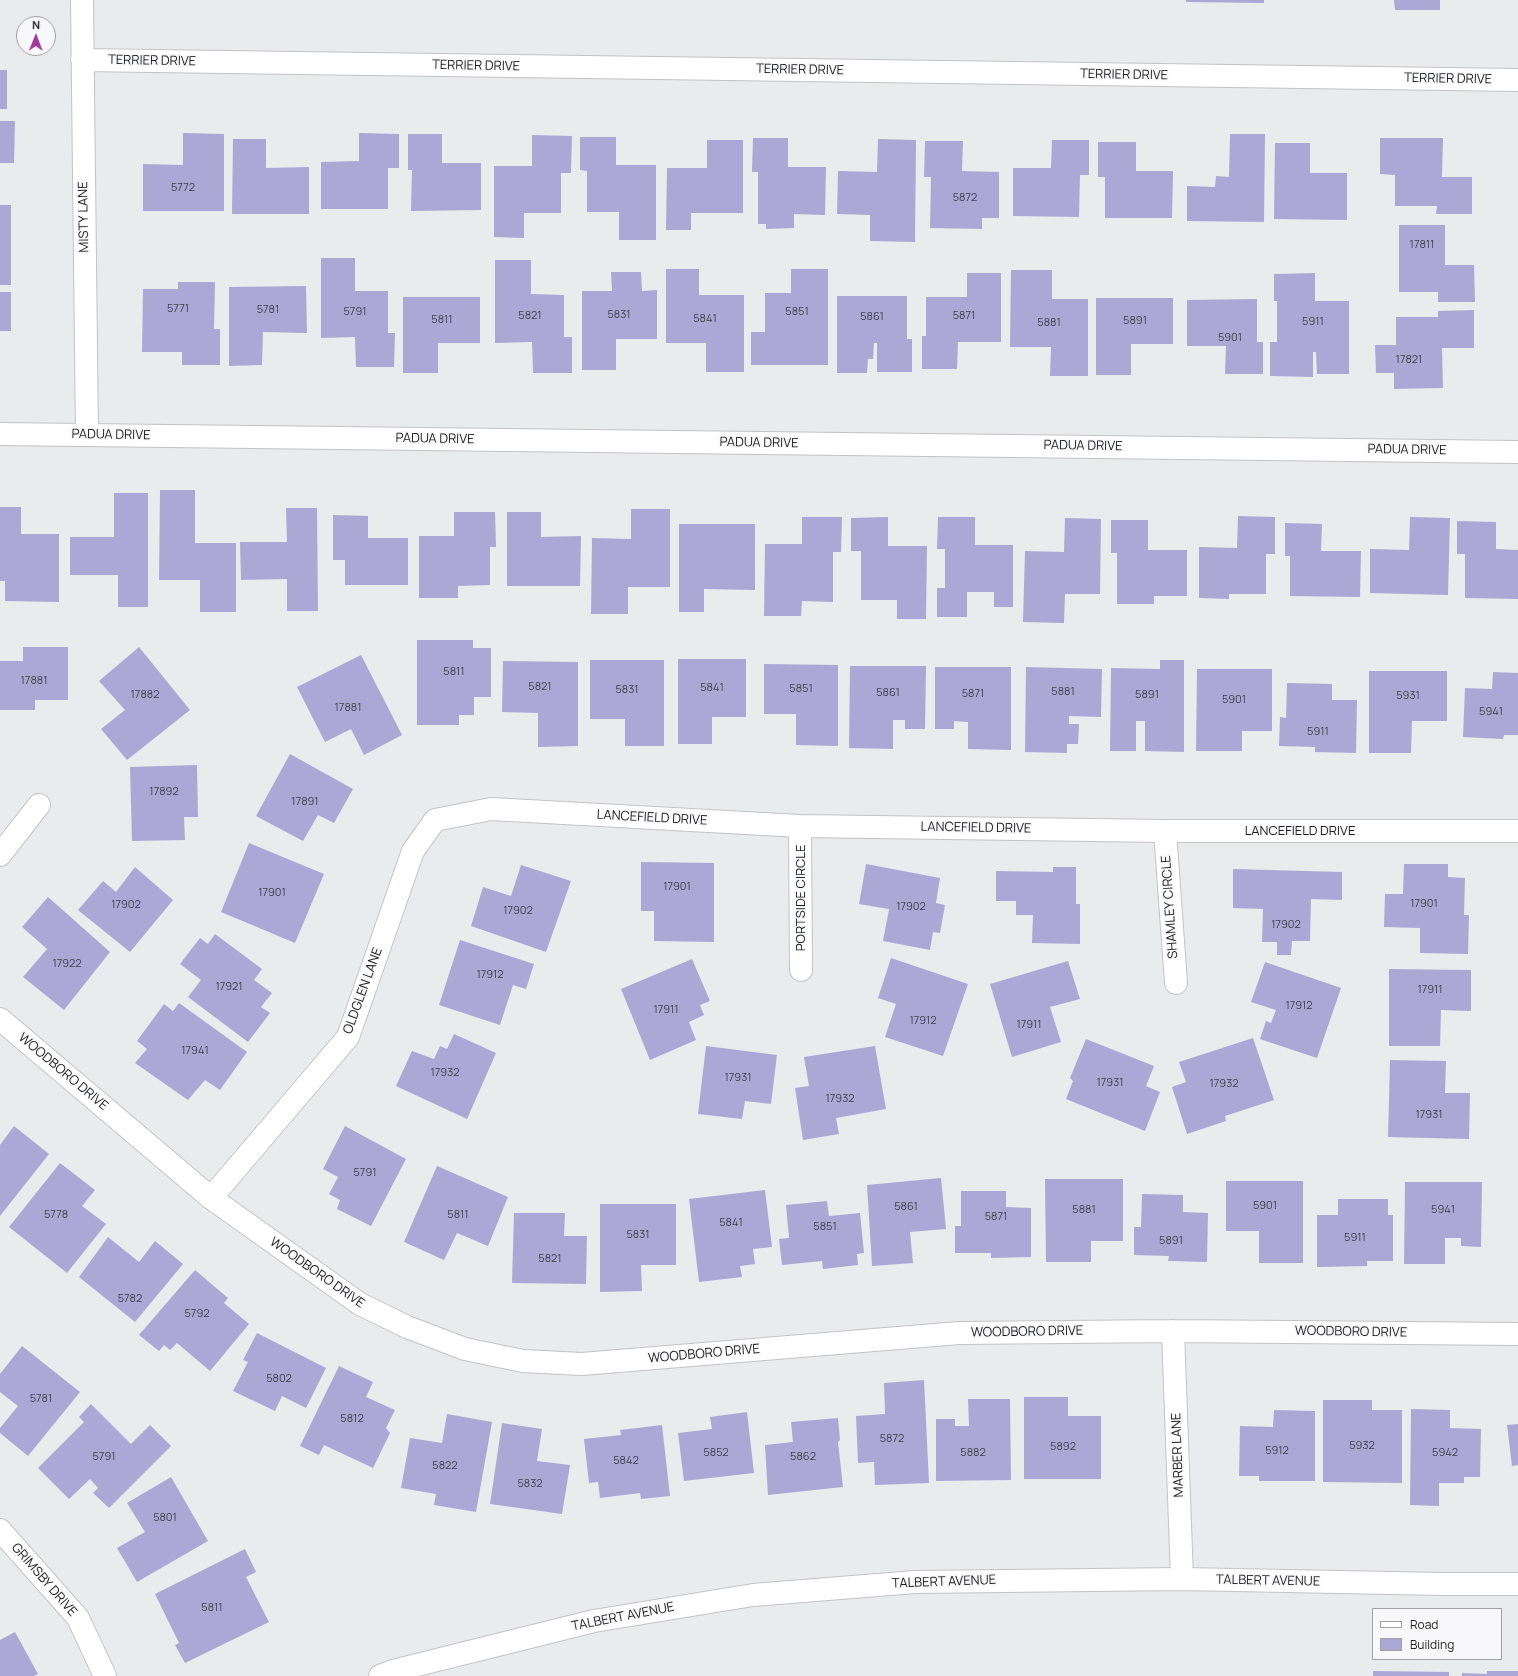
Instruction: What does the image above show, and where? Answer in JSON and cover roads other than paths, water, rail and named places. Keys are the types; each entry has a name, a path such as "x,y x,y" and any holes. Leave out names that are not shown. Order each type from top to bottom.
{"street":[{"name":"MISTY LANE","path":"82,0 87,435"},
{"name":"TERRIER DRIVE","path":"82,60 1518,80"},
{"name":"PADUA DRIVE","path":"0,434 1518,452"},
{"path":"0,855 39,805"},
{"name":"LANCEFIELD DRIVE","path":"435,820 491,809 800,826 1165,831 1518,831"},
{"name":"OLDGLEN LANE","path":"211,1198 348,1037 413,851 435,820"},
{"name":"PORTSIDE CIRCLE","path":"800,826 801,970"},
{"name":"SHAMLEY CIRCLE","path":"1165,831 1176,983"},
{"name":"WOODBORO DRIVE","path":"0,1019 211,1198 360,1304 407,1327 465,1349 523,1361 582,1364 959,1333 1173,1330 1518,1334"},
{"name":"MARBER LANE","path":"1173,1330 1182,1579"},
{"name":"GRIMSBY DRIVE","path":"0,1530 78,1618 105,1676"},
{"name":"TALBERT AVENUE","path":"380,1676 401,1669 594,1621 753,1594 915,1582 1182,1579 1518,1584"}]}
